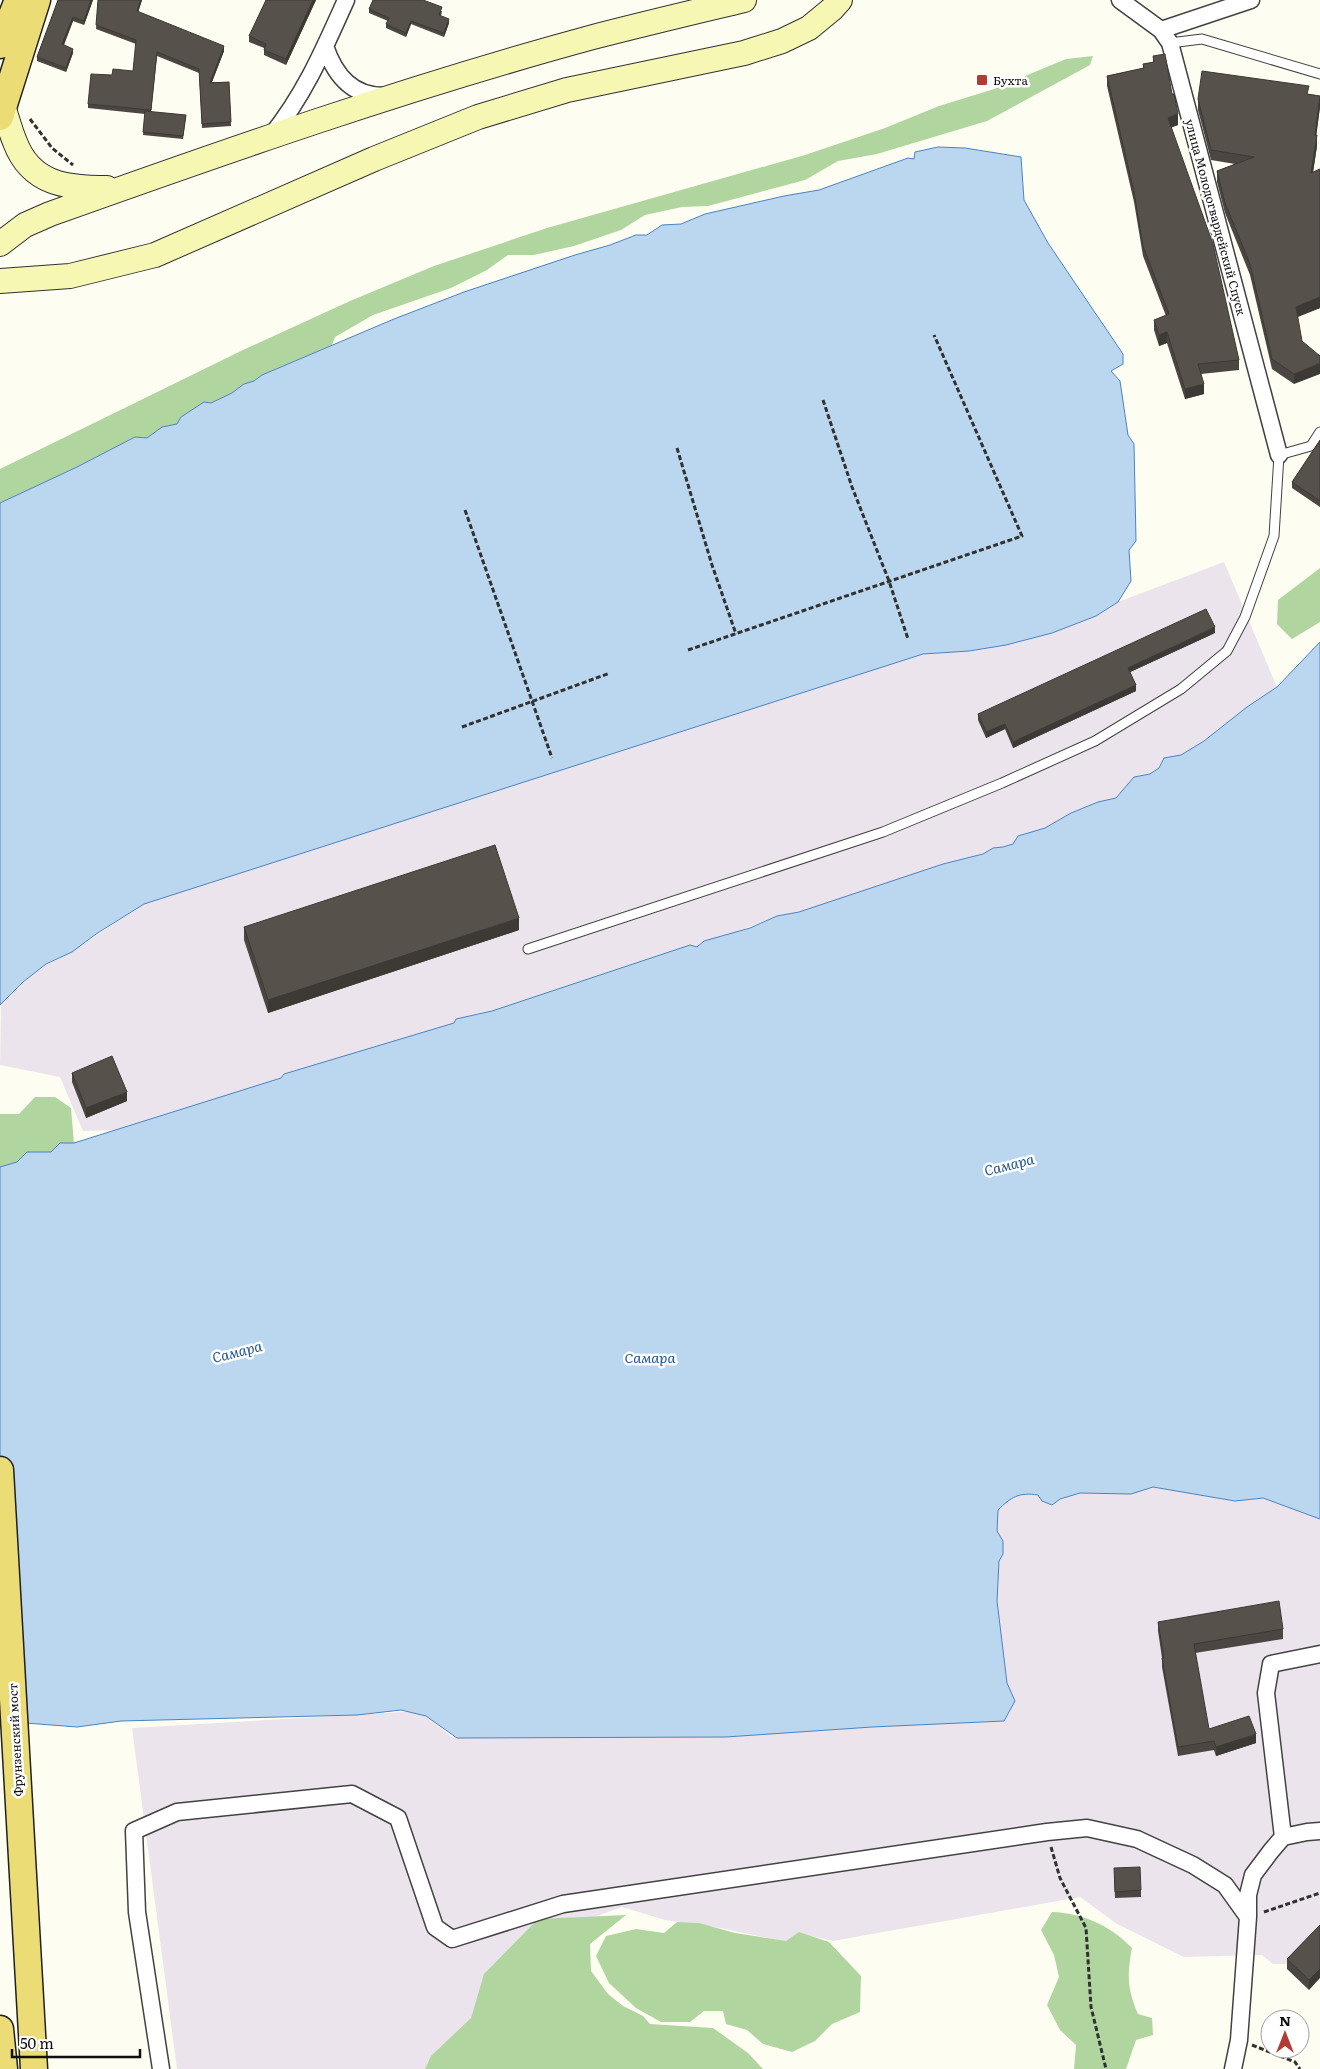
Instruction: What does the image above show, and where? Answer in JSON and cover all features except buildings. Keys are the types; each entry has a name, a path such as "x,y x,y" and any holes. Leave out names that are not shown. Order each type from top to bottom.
{"main road":[{"path":"0,244 25,225 50,214 271,136 396,95 593,37 744,0"},
{"path":"0,281 9,282 70,276 155,255 374,159 478,117 567,90 744,53 782,41 808,28 832,9 840,0"},
{"path":"0,45 20,1"},
{"path":"20,1 10,112 15,144 24,160 38,173 50,180 65,186 78,188 124,188"},
{"name":"Фрунзенский мост","path":"0,1470 34,2069"},
{"path":"0,2028 4,2069"}],"street":[{"path":"271,136 305,87 326,46 346,0"},
{"path":"1120,0 1166,36 1251,0"},
{"name":"улица Молодогвардейский Спуск","path":"1166,36 1279,455"},
{"path":"326,46 330,61 340,77 350,87 377,96 396,95"},
{"path":"1283,1837 1266,1694 1271,1664 1320,1654"},
{"path":"161,2069 137,1912 134,1831 177,1812 352,1794 398,1818 435,1927 452,1939 563,1904 1047,1832 1087,1828 1137,1839 1193,1866 1225,1885 1248,1917"},
{"path":"1233,2069 1239,2040 1248,1895 1253,1874 1283,1837 1307,1832 1320,1832"}],"lane":[{"path":"1166,36 1202,39 1320,74"},
{"path":"528,949 883,832 1002,783 1095,741 1181,689 1227,651 1245,617 1274,536 1279,455 1311,446 1320,432"}],"path":[{"path":"10,112 34,126 52,148 71,164"},
{"path":"688,650 1022,536 934,335"},
{"path":"823,400 852,487 889,581 908,639"},
{"path":"677,448 712,565 736,634"},
{"path":"465,510 552,758"},
{"path":"462,727 610,673"},
{"path":"1047,1832 1060,1878 1086,1928 1091,2008 1106,2069"},
{"path":"1248,1917 1320,1893"},
{"path":"1239,2040 1295,2062 1300,2069"}],"shaded area":[{"path":"1224,562 1277,687 1247,707 1204,741 1181,755 1164,758 1159,768 1150,774 1134,777 1116,798 1098,802 1071,813 1045,828 1019,836 1013,844 993,848 983,854 943,864 799,912 777,916 697,947 690,945 492,1011 456,1019 454,1023 284,1074 281,1078 114,1130 83,1131 60,1077 0,1065 1,1005 34,972 73,951 144,904 923,654 969,651 1052,633 1096,616 1118,602"},
{"path":"1153,1487 1235,1501 1263,1498 1320,1519 1320,1964 1273,1964 1262,1955 1184,1957 1117,1924 1080,1897 833,1941 802,1934 786,1942 721,1928 665,1920 622,1907 594,1917 467,2069 177,2069 132,1728 420,1711 453,1738 726,1737 872,1727 1004,1721 1015,1701 1007,1683 997,1601 999,1561 1003,1554 1003,1541 997,1531 998,1510 1009,1499 1026,1493 1038,1495 1042,1501 1052,1505 1060,1499 1080,1493 1131,1494"}],"green space":[{"path":"1093,56 1090,65 987,121 877,154 838,161 805,180 708,206 682,207 645,215 621,230 574,246 534,255 508,255 487,270 451,288 373,315 335,337 332,345 262,375 211,403 204,402 181,417 177,424 162,427 147,438 135,437 0,503 0,469 245,349 350,301 434,266 547,228 805,155 885,128 939,106 994,89 1066,59"},
{"path":"1320,568 1320,622 1292,639 1277,624 1278,600"},
{"path":"35,1097 55,1097 71,1108 74,1144 60,1143 51,1152 27,1152 17,1162 0,1167 0,1114 19,1114"},
{"path":"1052,1912 1075,1915 1096,1922 1115,1933 1132,1948 1129,1966 1130,1989 1138,2014 1152,2018 1153,2035 1136,2040 1126,2069 1074,2069 1076,2045 1060,2030 1047,2005 1059,1977 1054,1955 1041,1930"},
{"path":"626,1915 590,1944 591,1971 608,1994 623,2006 643,2016 650,2024 713,2028 748,2053 763,2069 425,2069 431,2056 471,2018 484,1974 538,1919"},
{"path":"677,1922 699,1923 735,1933 786,1941 799,1932 829,1942 861,1976 860,2012 832,2024 815,2041 792,2052 763,2044 747,2030 726,2024 723,2011 704,2011 690,2022 661,2022 636,2008 609,1983 596,1956 606,1936 636,1929 664,1933"}],"water":[{"path":"938,147 965,148 1021,157 1024,200 1048,243 1123,354 1123,364 1111,371 1120,381 1128,435 1134,444 1136,541 1129,550 1131,581 1118,602 1096,616 1052,633 1006,645 969,651 923,654 144,904 96,934 72,952 46,964 23,982 0,1005 0,503 135,437 147,438 162,427 177,424 181,417 204,402 211,403 262,375 394,319 464,292 636,235 647,235 662,225 681,224 705,214 819,190 908,158 914,159 915,152"},
{"name":"Самара","path":"1320,642 1320,1519 1263,1498 1235,1501 1153,1487 1131,1494 1080,1493 1060,1499 1052,1505 1042,1501 1038,1495 1026,1494 1011,1499 998,1510 997,1531 1003,1541 1003,1554 999,1561 997,1601 1007,1683 1015,1701 1004,1721 872,1727 726,1737 457,1738 426,1716 401,1710 357,1715 121,1721 77,1727 0,1721 0,1167 17,1162 27,1152 51,1152 60,1143 74,1143 281,1078 284,1074 454,1023 456,1019 492,1011 690,945 697,947 704,941 750,928 777,916 799,912 943,864 983,854 993,848 1013,844 1018,836 1045,828 1071,813 1098,802 1116,798 1134,777 1150,774 1159,768 1164,758 1181,755 1204,741 1247,707 1277,687"}],"place":[{"name":"Бухта","path":"982,80"}]}
